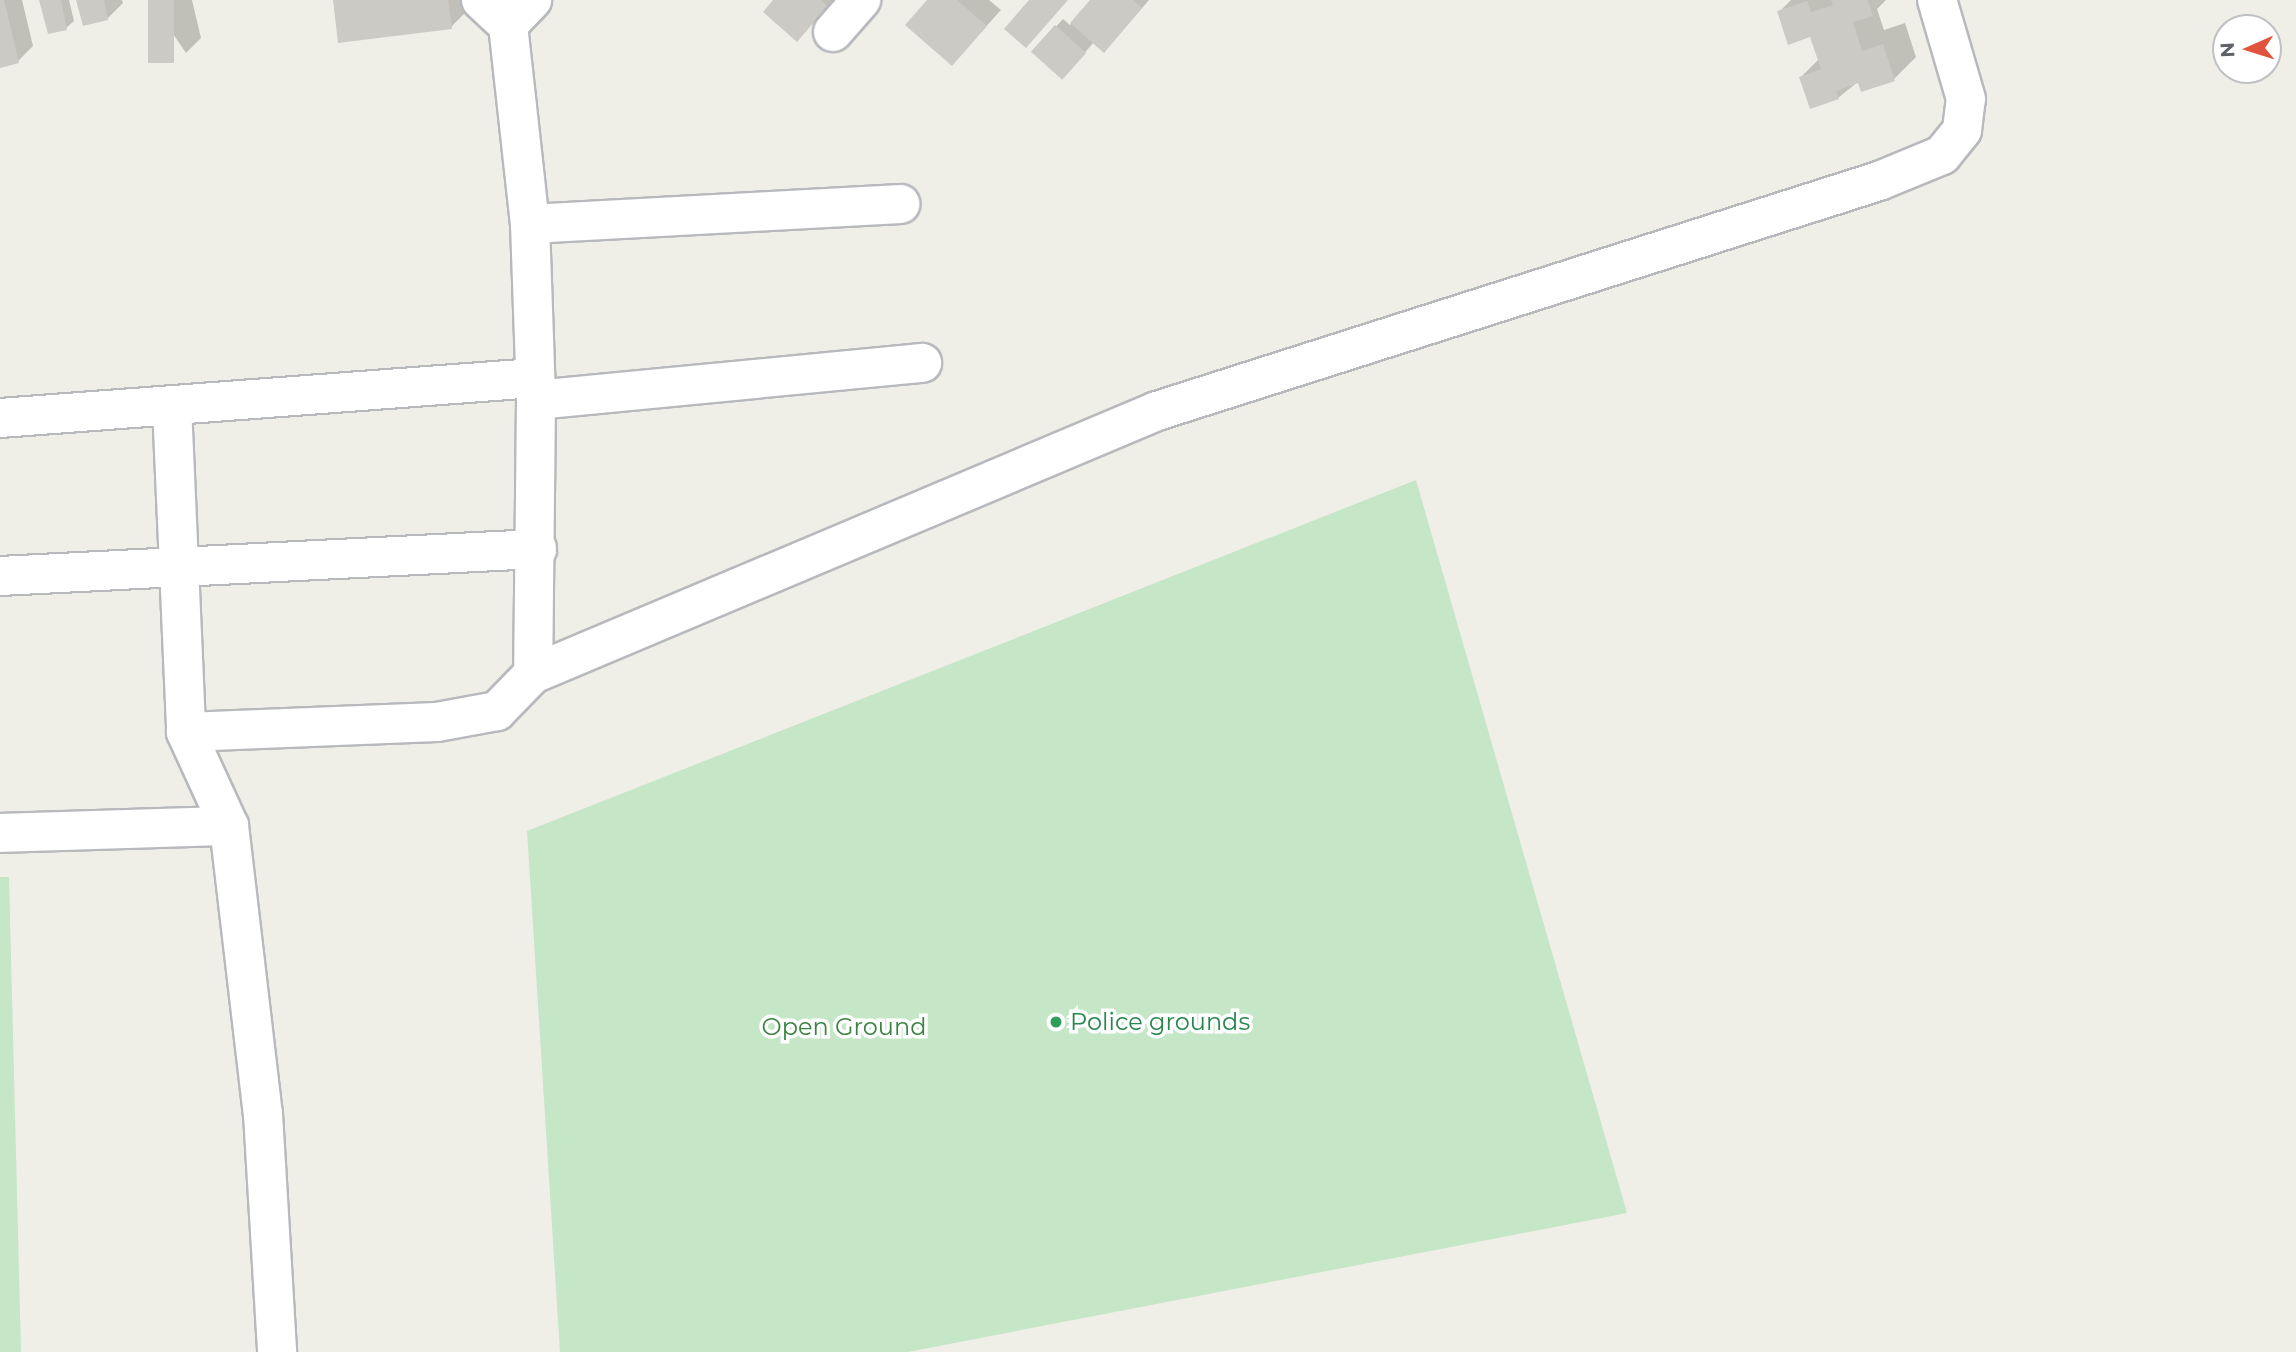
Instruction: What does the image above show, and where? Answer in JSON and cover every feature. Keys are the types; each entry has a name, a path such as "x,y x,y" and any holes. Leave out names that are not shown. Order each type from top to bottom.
{"street":[{"path":"834,32 861,0"},
{"path":"186,732 437,722 497,711 533,674 1157,411 1880,181 1941,155 1962,130 1966,99 1937,0"},
{"path":"507,8 530,225 537,549 533,674"},
{"path":"530,225 900,204"},
{"path":"0,418 922,363"},
{"path":"172,406 186,732 229,826 263,1114 277,1352"},
{"path":"0,576 537,549"},
{"path":"0,833 229,826"}],"green space":[{"name":"Police grounds","path":"1416,480 1627,1213 908,1352 560,1352 527,831"},
{"path":"0,877 9,877 21,1352 0,1352"}],"building":[{"path":"0,0 4,0 19,63 0,68"},
{"path":"39,0 61,0 67,30 48,34"},
{"path":"76,0 104,0 108,20 83,26"},
{"path":"148,0 174,0 174,63 148,63"},
{"path":"333,0 448,0 452,29 338,43"},
{"path":"773,0 821,0 828,6 797,42 763,12"},
{"path":"927,0 957,0 987,26 952,66 905,25"},
{"path":"1029,0 1068,0 1026,48 1004,29"},
{"path":"1090,0 1133,0 1142,8 1104,53 1070,23"},
{"path":"1831,0 1868,0 1873,16 1853,22 1862,51 1883,44 1895,81 1861,92 1858,83 1836,91 1839,99 1810,109 1799,77 1821,69 1810,37 1788,45 1777,11 1807,1 1811,12 1833,5"},
{"path":"1055,25 1086,53 1062,80 1031,52"}],"place":[{"name":"Police grounds","path":"1056,1022"}],"park label":[{"name":"Open Ground","path":"844,1027"}]}
